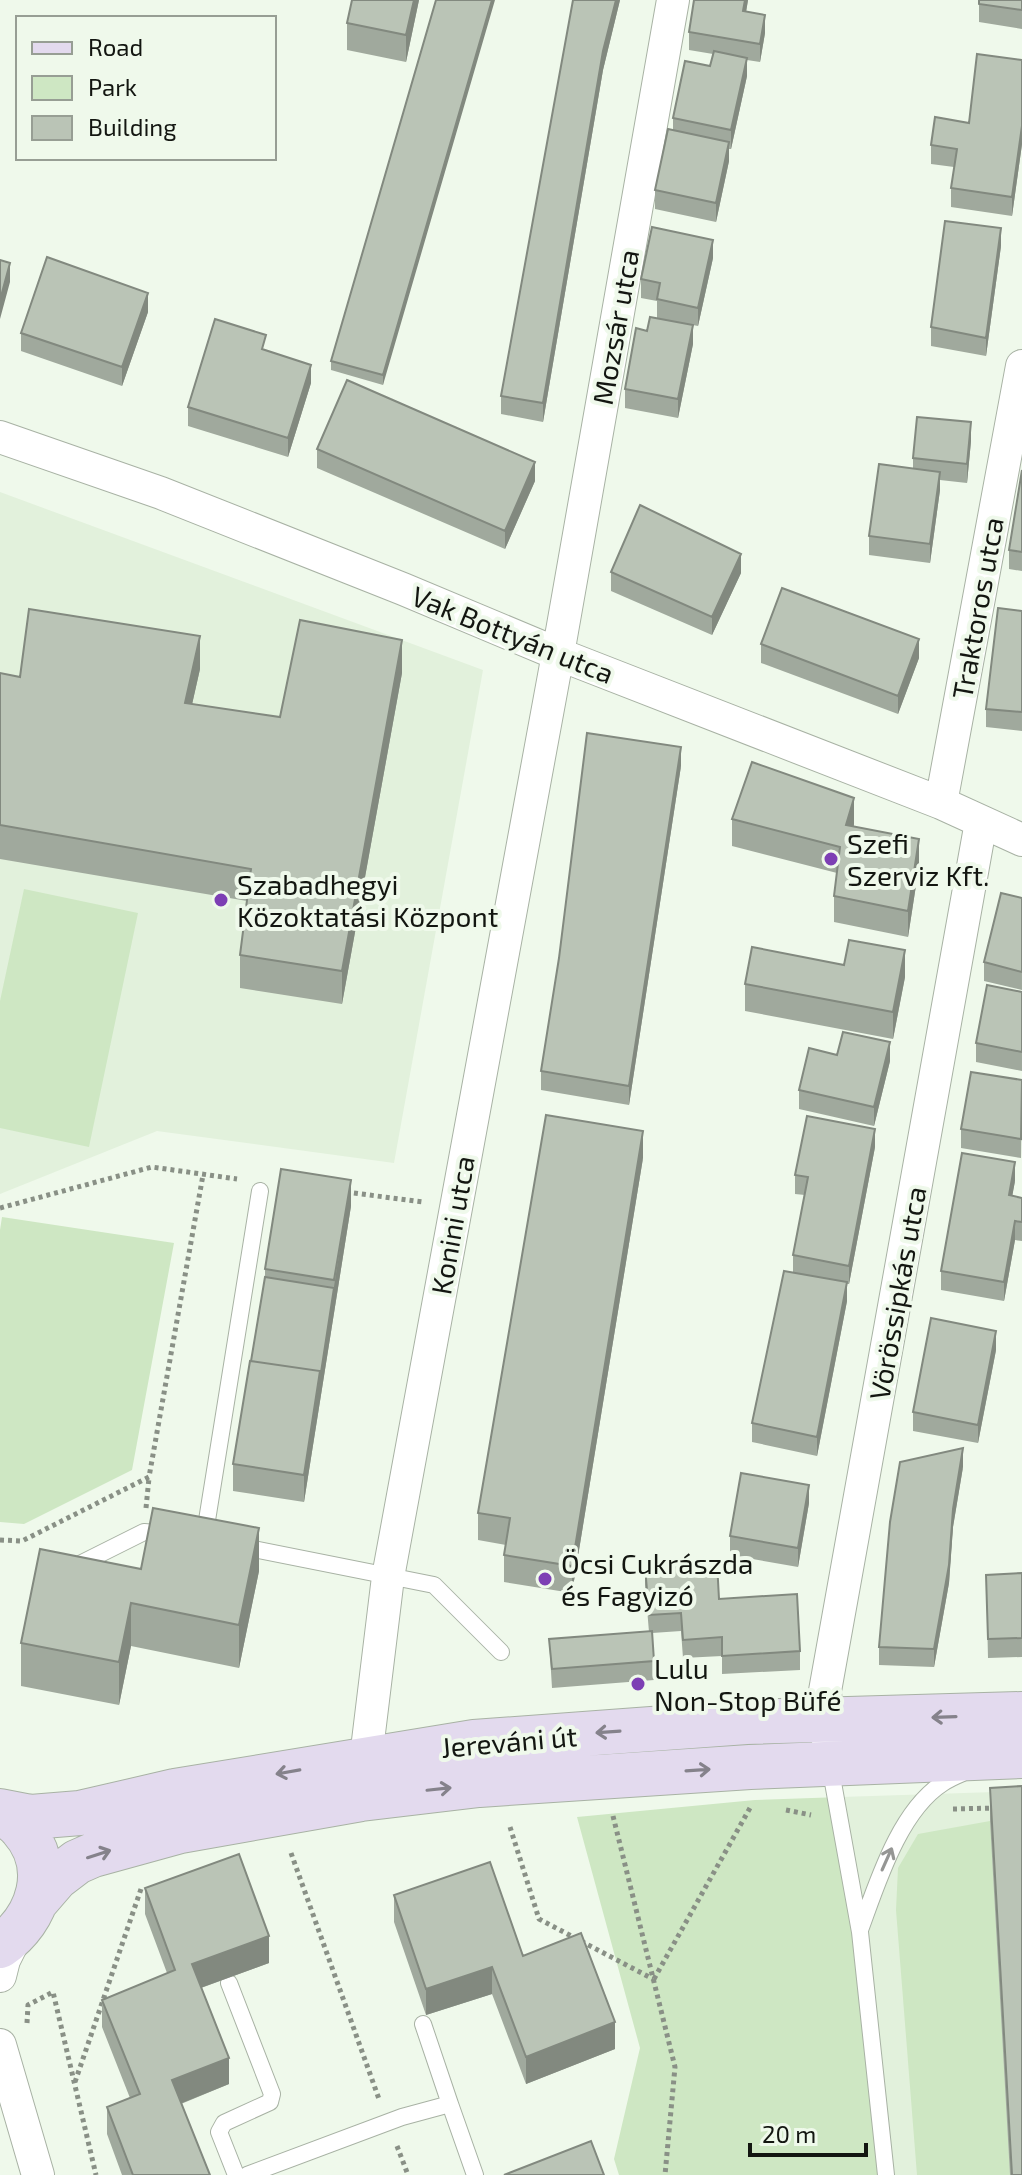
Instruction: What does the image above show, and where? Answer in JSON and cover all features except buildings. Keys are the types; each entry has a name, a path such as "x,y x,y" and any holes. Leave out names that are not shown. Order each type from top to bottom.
{"street":[{"name":"Mozsár utca","path":"558,654 673,0"},
{"name":"Traktoros utca","path":"941,803 1022,366"},
{"name":"Vak Bottyán utca","path":"0,437 161,493 558,654 941,803 1022,840"},
{"name":"Konini utca","path":"363,1779 388,1577 558,654"},
{"name":"Vörössipkás utca","path":"830,1764 826,1720 828,1676 981,822"},
{"name":"Jereváni út","path":"18,1927 56,1878 77,1862 93,1855 363,1779 474,1742 746,1722 1022,1714"},
{"name":"Jereváni út","path":"1,1812 31,1817 80,1813 175,1791 363,1779 479,1785 1009,1756"},
{"name":"Jereváni út","path":"1,1812 22,1828 34,1849 40,1874 18,1927"},
{"path":"0,1976 18,1927"},
{"path":"0,2045 38,2175"}],"lane":[{"path":"203,1539 255,1186"},
{"path":"63,1572 144,1532 203,1539 434,1585 501,1652"},
{"name":"Jereváni út","path":"860,1932 888,1854 915,1810 941,1784 1009,1756"},
{"name":"Jereváni út","path":"830,1764 860,1932 886,2175"},
{"path":"229,1983 272,2094 270,2102 224,2123 219,2132 236,2175"},
{"path":"423,2024 475,2175"},
{"path":"247,2175 388,2122 450,2104"}],"path":[{"path":"0,1208 152,1167 255,1186"},
{"path":"0,1540 22,1541 149,1477 203,1175"},
{"path":"345,1192 455,1206"},
{"path":"654,1979 755,1800"},
{"path":"600,1814 612,1813 675,2067 665,2175"},
{"path":"499,1828 523,1825"},
{"path":"510,1827 539,1919 654,1979"},
{"path":"305,1849 290,1850 388,2122"},
{"path":"130,1890 156,1881"},
{"path":"75,2082 142,1886"},
{"path":"28,2005 32,1991"},
{"path":"14,2008 28,2005 53,1992 96,2175"}],"shaded area":[{"name":"Szabadhegyi Közoktatási Központ","path":"0,492 483,670 394,1163 157,1131 0,1194"},
{"path":"1022,1791 1022,2175 886,2175 841,1797"}],"green space":[{"path":"24,889 138,913 89,1147 0,1128 0,1001"},
{"path":"2,1217 174,1243 132,1470 24,1524 0,1522"},
{"path":"841,1797 886,2175 619,2175 614,2159 640,2048 577,1817 755,1800"},
{"path":"990,1821 1010,2175 917,2175 896,1910 898,1868 918,1834"}],"place":[{"name":"Szefi Szerviz Kft.","path":"831,859"},
{"name":"Szabadhegyi Közoktatási Központ","path":"221,900"},
{"name":"Öcsi Cukrászda és Fagyizó","path":"545,1579"},
{"name":"Lulu Non-Stop Büfé","path":"638,1684"}]}
